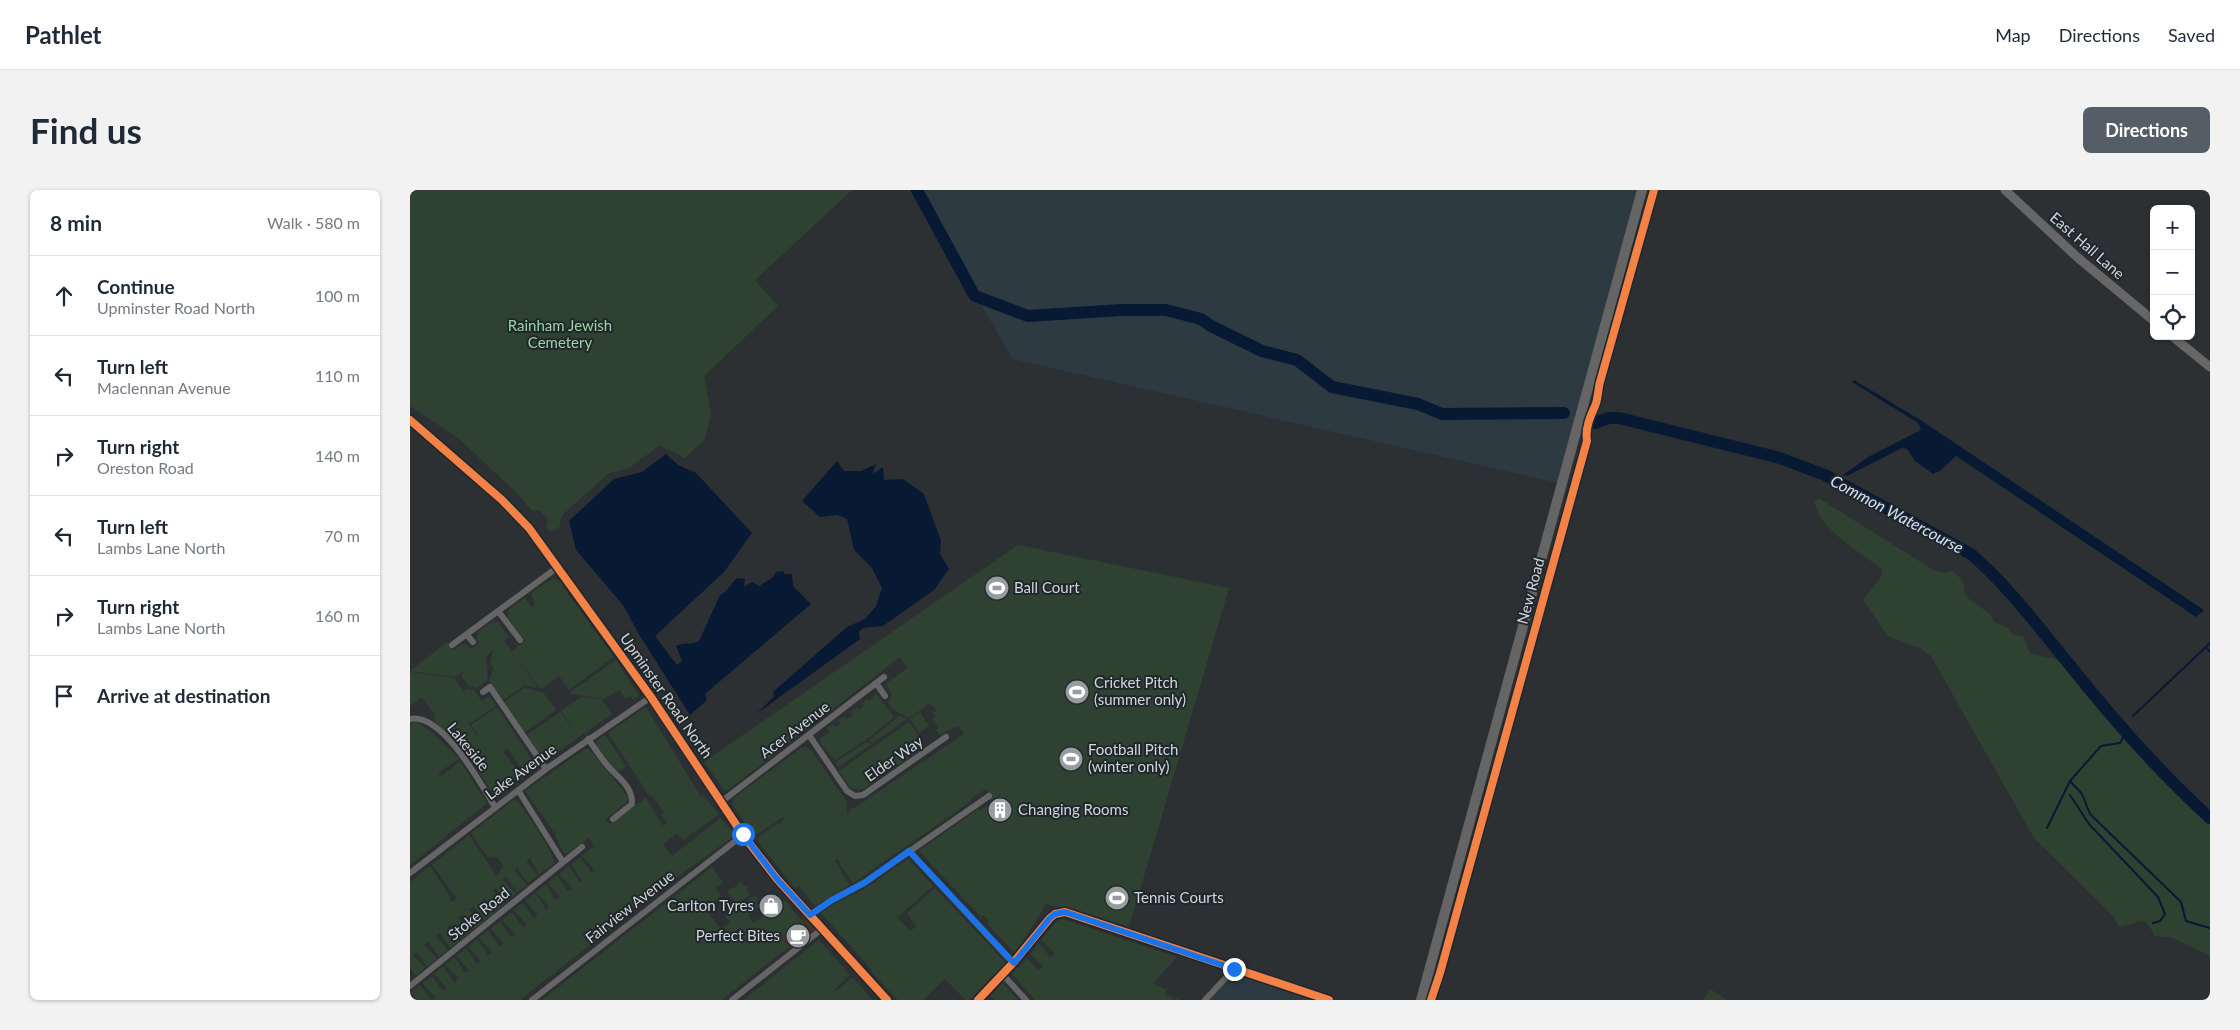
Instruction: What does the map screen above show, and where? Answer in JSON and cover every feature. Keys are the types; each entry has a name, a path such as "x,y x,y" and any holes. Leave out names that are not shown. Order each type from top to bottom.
{"main road":[{"name":"New Road","path":"1421,1000 1642,190"}],"street":[{"name":"East Hall Lane","path":"2005,190 2077,256 2150,318"},
{"path":"2177,340 2210,367"},
{"name":"Upminster Road North","path":"410,420 502,500 529,528 651,697 743,834 777,879 887,1000"},
{"path":"452,645 558,567"},
{"path":"498,611 520,640"},
{"path":"467,635 473,642"},
{"name":"Acer Avenue","path":"721,802 884,677"},
{"path":"876,683 885,696"},
{"path":"483,692 490,688 546,769"},
{"name":"Lake Avenue","path":"410,873 546,769 651,697"},
{"name":"Lakeside","path":"410,719 419,718 430,722 452,744 470,766 494,807"},
{"name":"Elder Way","path":"809,735 847,791 854,796 864,795 946,737"},
{"path":"588,739 608,766 627,786 632,797 632,804 612,819"},
{"path":"518,790 563,862"},
{"path":"810,915 832,900 864,883 989,796"},
{"name":"Fairview Avenue","path":"532,1000 743,834"},
{"name":"Stoke Road","path":"410,986 582,847"},
{"path":"909,851 1014,963"},
{"path":"978,1000 1014,963 1050,918 1055,914 1065,912 1329,1000"},
{"path":"732,1000 822,929"},
{"path":"1205,1000 1234,969"},
{"path":"1003,974 1026,1000"}],"shaded area":[{"path":"913,190 1642,190 1563,484 1013,359"},
{"path":"810,915 822,929 792,952 781,938"},
{"path":"1240,966 1338,1000 1207,1000"}],"green space":[{"name":"Rainham Jewish Cemetery","path":"410,190 852,190 755,280 778,306 704,376 711,414 705,439 685,458 660,445 629,468 609,473 562,515 559,528 551,532 546,527 548,520 539,510 532,511 516,492 458,438 410,406"},
{"path":"1820,499 1935,571 1944,573 1954,571 1963,582 1965,594 1969,599 1990,614 1994,622 2008,628 2013,635 2023,636 2029,652 2043,657 2066,661 2171,780 2210,818 2210,956 2173,938 2154,936 2151,928 2143,921 2118,926 2113,916 2034,838 1931,656 1920,648 1888,636 1863,600 1881,577 1882,569 1841,539 1823,521 1817,511 1814,500"},
{"path":"1018,545 1229,588 1129,927 1077,911 1046,904 1018,949 1014,952 989,926 988,920 983,915 981,917 919,851 991,802 986,789 853,883 837,859 835,861 850,885 815,906 799,886 795,888 756,839 778,823 780,825 785,816 754,836 732,804 734,798 801,748 806,747 811,750 847,802 847,814 850,812 851,807 853,809 964,734 958,726 940,735 936,730 939,728 933,719 936,717 933,713 936,711 932,705 930,706 929,704 909,718 894,710 888,703 892,695 886,684 907,668 900,657 777,752 772,745 768,748 774,755 729,789 724,790 704,762"},
{"path":"554,578 564,583 562,584 568,594 614,657 569,690 559,676 541,689 518,660 537,686 536,688 525,685 503,700 489,680 491,672 494,670 493,665 490,665 493,650 485,658 488,680 477,688 469,687 461,675 465,670 455,677 410,671 447,642 453,650 463,644 471,649 479,643 476,637 478,632 494,621 499,623 509,637 504,641 512,651 525,641 508,618 508,610 525,598 531,607 535,604 531,593"},
{"path":"616,660 639,696 633,700 630,696 625,699 620,690 603,699 569,693"},
{"path":"410,672 456,678 455,680 464,691 467,689 475,691 482,701 489,696 496,706 470,723 466,719 477,736 471,725 497,707 536,766 525,775 508,749 503,752 523,777 498,797 495,797 470,758 434,720 435,715 422,697 410,706"},
{"path":"524,688 543,692 556,710 525,732 504,702"},
{"path":"876,693 894,717 866,740 835,760 819,739 830,732 827,728 833,724 836,727 841,724 838,720 844,716 847,719 853,715 851,712 857,707 859,710 864,706 862,703 867,699 869,701"},
{"path":"581,697 601,699 612,714 546,760 543,759 527,735 560,712 578,736 561,711"},
{"path":"646,707 701,797 703,796 719,814 683,840 677,833 663,844 672,856 721,818 735,835 669,883 520,1000 432,1000 435,997 422,983 432,976 443,991 447,988 434,974 443,966 454,982 458,978 445,965 455,957 465,973 469,970 456,956 466,948 477,964 481,961 468,947 477,939 488,955 492,952 479,938 488,930 499,946 504,943 491,929 500,921 511,937 516,934 502,920 512,912 523,928 527,924 513,910 523,903 534,919 538,915 525,901 535,893 545,910 549,907 536,892 546,884 555,900 560,897 548,883 557,875 567,891 572,888 559,874 569,866 579,882 582,880 571,865 580,857 589,868 590,873 595,870 582,856 594,846 589,838 568,853 564,853 556,835 525,791 585,749 589,749 628,797 627,802 606,819 609,824 646,798 663,826 667,823 661,815 664,812 652,796 650,797 608,733"},
{"path":"920,712 929,726 919,733 910,719"},
{"path":"899,716 907,719 873,743 868,741"},
{"path":"417,722 434,734 459,759 439,772 439,775 442,776 460,761 487,803 410,865 410,723"},
{"path":"909,722 919,736 916,738 923,748 861,790 851,788 839,771"},
{"path":"605,735 626,766 619,771 604,759 597,745 596,741"},
{"path":"866,742 872,744 837,768 836,762"},
{"path":"514,800 518,802 539,833 550,851 554,864 539,874 530,858 526,861 538,875 528,883 518,867 514,870 527,885 517,893 506,876 502,879 516,894 506,902 496,888 492,891 505,903 495,912 485,898 482,901 494,913 484,921 474,906 469,909 482,923 473,930 462,915 458,918 471,931 461,939 451,924 447,927 460,941 450,948 440,933 436,936 448,950 439,957 429,942 424,945 437,959 427,967 417,952 413,955 425,968 416,976 410,968 410,882 430,866 448,893 451,902 457,899 432,865 469,835 496,875 500,873 500,870 504,867 497,857 488,858 471,833"},
{"path":"908,859 933,886 897,918 911,931 916,926 907,913 935,888 1006,963 969,1000 966,1000 945,979 923,1000 898,1000 871,972 872,970 821,913 839,901 863,890"},
{"path":"712,867 723,883 716,888 721,896 705,908 721,929 730,922 725,916 738,906 727,891 737,886 739,881 749,888 746,890 750,895 742,900 745,904 757,896 756,904 759,906 748,915 754,923 784,900 802,921 781,938 789,947 721,1000 542,1000"},
{"path":"1063,919 1177,957 1153,983 1165,989 1168,987 1164,993 1168,997 1170,995 1175,1000 1035,1000 1012,974 1027,958 1038,970 1043,966 1030,954 1039,943 1050,957 1055,953 1041,940 1057,921"},
{"path":"819,940 850,975 834,990 837,991 852,977 873,1000 743,1000"},
{"path":"1003,983 1018,1000 994,1000 990,996"},
{"path":"420,985 431,1000 417,1000 411,992"},
{"path":"1710,989 1727,1000 1703,1000"}],"water":[{"path":"1854,380 1922,421 2204,610 2196,617 1956,456 1940,471 1933,474 1915,461 1907,449 1902,448 1847,476 1843,475 1868,457 1921,430 1918,423 1852,382"},
{"path":"666,454 678,465 696,473 752,533 724,572 655,636 677,665 682,661 676,646 699,641 720,595 737,578 745,579 744,587 752,582 759,586 772,578 776,572 783,571 785,574 792,574 793,586 811,604 705,694 707,700 690,715 640,636 623,605 576,550 569,521 614,479 642,472"},
{"path":"837,461 844,471 861,471 876,464 872,475 883,467 884,480 903,479 924,494 941,541 940,554 949,569 934,590 883,626 863,628 859,632 860,639 756,714 774,697 773,692 847,627 865,619 876,606 882,588 872,568 854,550 847,519 837,515 820,517 802,501"}],"waterway":[{"name":"Common Watercourse","path":"917,190 975,296 1028,316 1121,310 1166,310 1201,319 1211,326 1262,351 1297,360 1332,387 1418,404 1442,414 1564,413"},
{"name":"Common Watercourse","path":"1595,423 1609,418 1619,418 1780,458 1825,475 1971,554 1985,566 2022,606 2136,743 2172,782 2210,818"},
{"path":"2133,716 2210,643"},
{"path":"2206,647 2210,652"},
{"path":"2047,828 2070,781 2101,746 2120,743 2126,732"},
{"path":"2070,781 2082,794 2090,814 2181,902 2186,921 2210,928"},
{"path":"2070,795 2089,824 2158,897 2165,914 2160,921 2153,923"}],"cycle path":[{"path":"1431,1000 1587,441 1588,423 1596,404 1600,382 1654,190"},
{"path":"410,420 502,500 529,528 651,697 743,835 777,879 887,1000"},
{"path":"978,1000 1013,963 1050,918 1055,914 1065,912 1329,1000"}],"place":[{"name":"Ball Court","path":"997,588"},
{"name":"Cricket Pitch (summer only)","path":"1077,692"},
{"name":"Football Pitch (winter only)","path":"1071,759"},
{"name":"Changing Rooms","path":"1000,810"},
{"name":"Tennis Courts","path":"1117,898"},
{"name":"Carlton Tyres","path":"771,906"},
{"name":"Perfect Bites","path":"798,936"}],"route":[{"path":"743,834 777,879 810,915 832,900 864,883 909,851 1014,963 1050,918 1055,914 1065,912 1234,969"}]}
